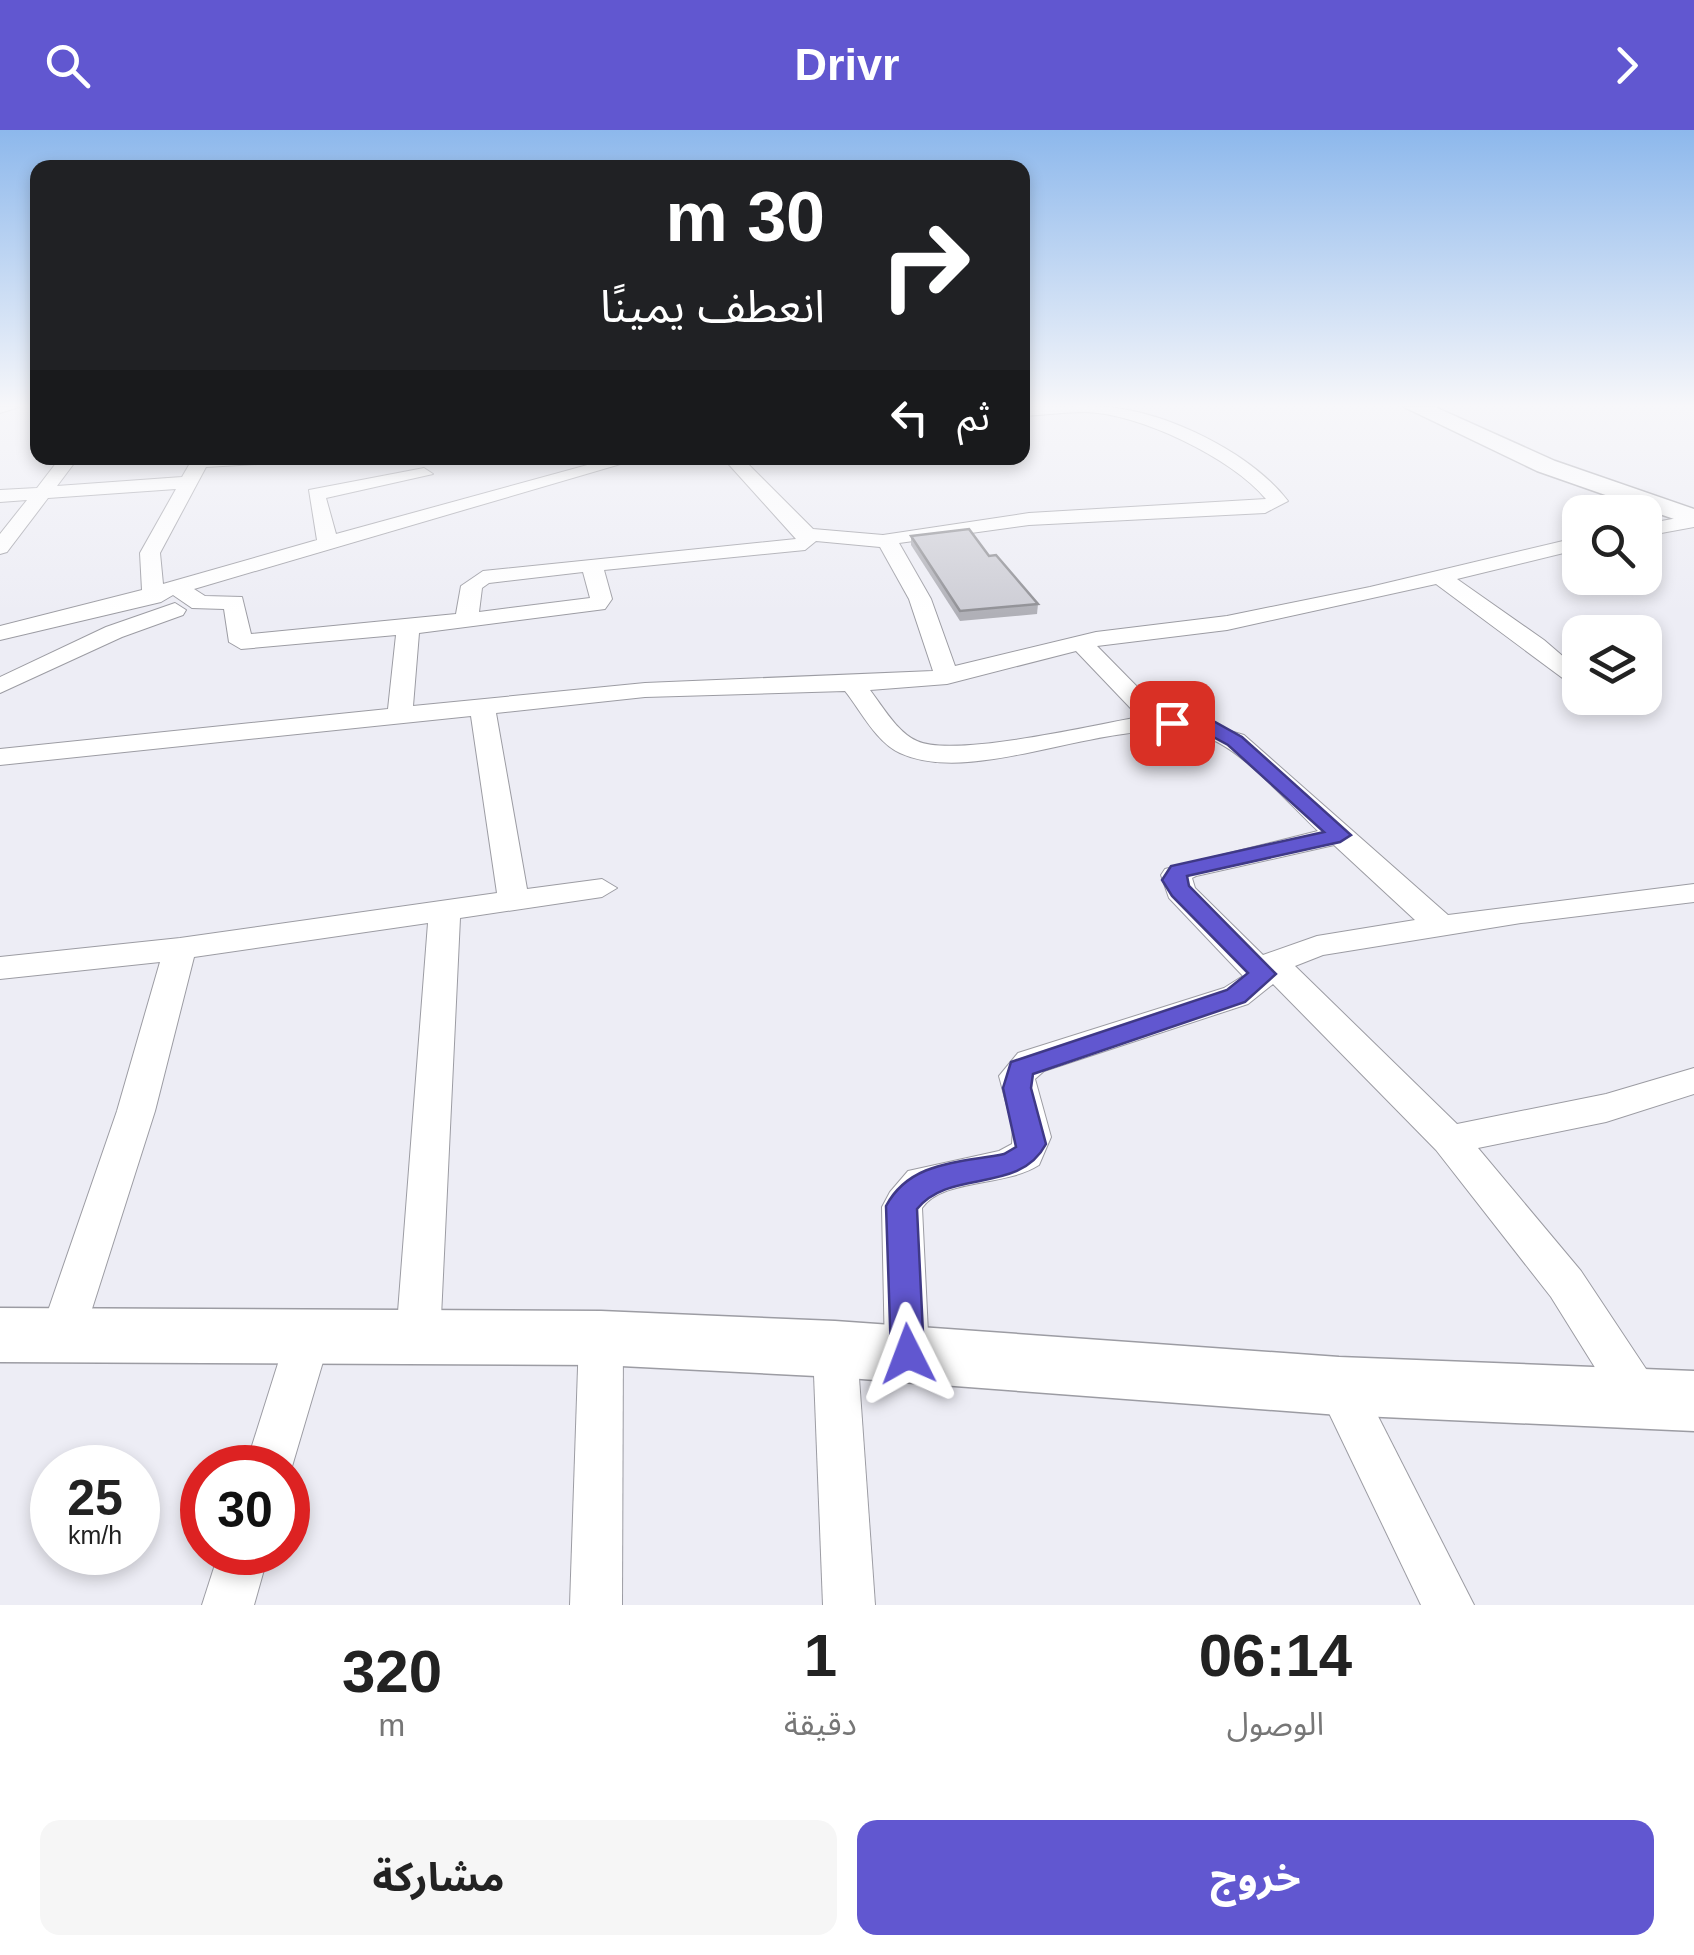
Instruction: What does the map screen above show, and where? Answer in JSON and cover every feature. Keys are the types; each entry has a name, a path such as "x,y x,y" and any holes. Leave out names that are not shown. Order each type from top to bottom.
{"street":[{"path":"0,548 56,476"},
{"path":"152,597 150,552 192,476"},
{"path":"328,544 314,496 383,476"},
{"path":"433,476 462,503"},
{"path":"0,633 152,597 554,476"},
{"path":"750,476 807,534 888,542 907,534 1029,520 1242,509 1278,502 1253,476"},
{"path":"1575,476 1694,519"},
{"path":"0,496 188,482"},
{"path":"1662,526 1694,519"},
{"path":"466,620 472,586 483,578 783,549 805,544 807,534"},
{"path":"888,542 920,599 948,677"},
{"path":"2,764 400,716 684,687 854,685 948,677 1081,643 1227,623 1562,547"},
{"path":"0,686 126,627 200,603 234,602 240,642 249,643 597,604 602,599 592,565"},
{"path":"1440,577 1562,668"},
{"path":"180,589 200,603"},
{"path":"400,716 408,626"},
{"path":"1081,643 1146,712 1162,721"},
{"path":"854,685 901,741 923,752 974,749 1162,721 1208,726 1235,741 1440,925"},
{"path":"482,707 514,902"},
{"path":"1340,835 1186,868 1176,875 1180,890 1449,1140 1667,1400"},
{"path":"0,968 180,949 602,888"},
{"path":"908,1354 902,1206 921,1183 1011,1164 1026,1154 1032,1144 1017,1088 1020,1068 1236,996 1268,968 1317,946 1440,925 1694,893"},
{"path":"418,1338 446,911"},
{"path":"62,1334 136,1111 180,949"},
{"path":"1449,1140 1606,1108 1694,1081"},
{"path":"0,1334 601,1338 835,1349 1338,1386 1667,1400"},
{"path":"276,1445 308,1338"},
{"path":"596,1605 601,1338"},
{"path":"835,1349 850,1605"},
{"path":"1338,1386 1448,1605"},
{"path":"228,1605 237,1575"}],"building":[{"path":"969,529 989,556 996,555 1038,604 960,611 911,536"}],"route":[{"path":"908,1354 900,1227 902,1206 912,1191 936,1178 1011,1164 1026,1154 1032,1144 1017,1088 1020,1068 1236,996 1263,974 1180,890 1174,880 1179,871 1340,835 1235,741 1208,726 1172,723"}]}
